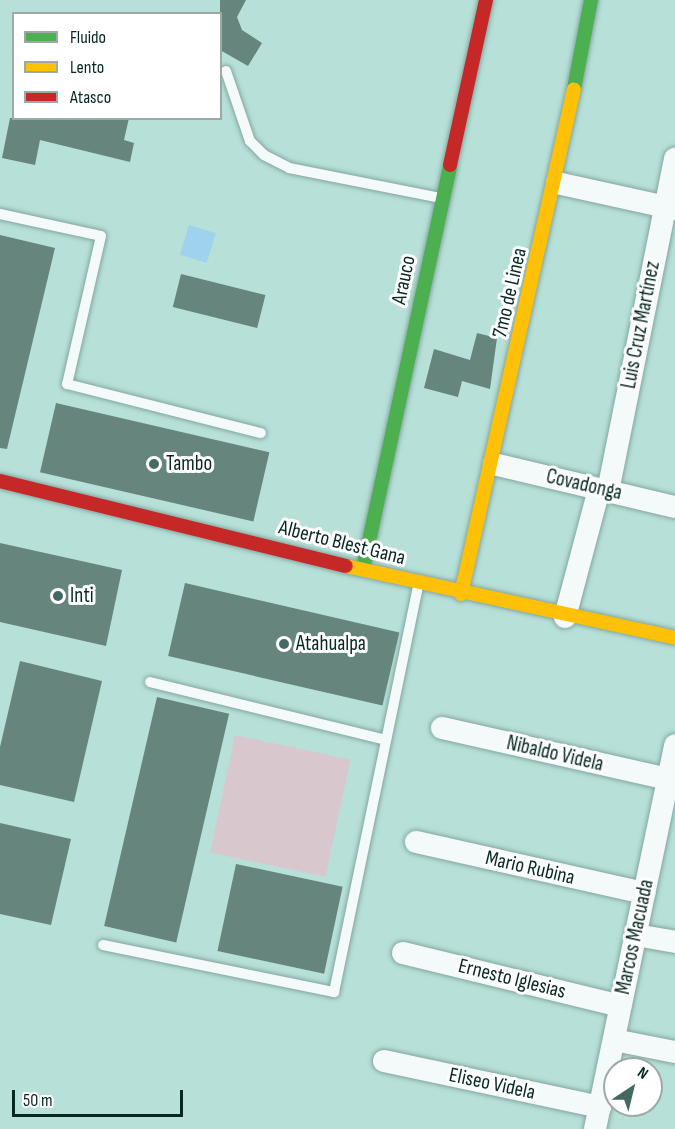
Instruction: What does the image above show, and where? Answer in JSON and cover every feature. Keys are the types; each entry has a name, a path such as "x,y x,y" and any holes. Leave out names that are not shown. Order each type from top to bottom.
{"street":[{"name":"Arauco","path":"363,569 486,0"},
{"name":"7mo de Linea","path":"461,594 494,464 556,183 591,0"},
{"name":"Luis Cruz Martínez","path":"565,617 604,490 670,208 675,159"},
{"path":"556,183 670,208"},
{"name":"Covadonga","path":"494,464 675,507"},
{"name":"Alberto Blest Gana","path":"0,481 461,594 675,638"},
{"name":"Nibaldo Videla","path":"442,728 668,779"},
{"name":"Marcos Macuada","path":"597,1118 644,893 667,822 668,779 675,745"},
{"name":"Mario Rubina","path":"416,842 644,893"},
{"path":"636,935 675,942"},
{"name":"Ernesto Iglesias","path":"403,952 621,1006"},
{"path":"614,1040 675,1052"},
{"name":"Eliseo Videla","path":"384,1061 597,1118"}],"lane":[{"path":"226,71 250,141 264,154 289,168 443,199"},
{"path":"0,214 101,236 67,384 261,433"},
{"path":"103,945 334,992 419,583"},
{"path":"150,682 386,740"}],"shaded area":[{"path":"235,735 350,760 325,877 210,852"}],"water":[{"path":"189,225 216,233 207,263 180,255"}],"building":[{"path":"220,0 246,0 237,17 242,30 262,43 248,66 222,51 222,12 220,12"},
{"path":"10,118 12,120 129,120 124,140 134,143 130,162 40,140 35,165 2,158"},
{"path":"0,235 55,248 7,449 0,448"},
{"path":"181,274 265,295 257,328 173,307"},
{"path":"477,333 497,338 490,389 462,381 458,397 424,388 434,349 470,360"},
{"name":"Tambo","path":"56,403 269,452 253,521 40,472"},
{"name":"Inti","path":"0,543 122,570 106,646 0,622"},
{"name":"Atahualpa","path":"185,583 399,632 382,706 168,656"},
{"path":"20,661 102,681 74,802 0,785 0,747"},
{"path":"157,697 229,714 176,943 104,926"},
{"path":"0,823 71,839 51,925 0,914"},
{"path":"236,864 343,887 324,974 217,951"}],"traffic: fast":[{"path":"574,89 591,0"},
{"path":"363,569 450,165"}],"traffic: slow":[{"path":"461,594 574,89"},
{"path":"346,566 675,638"}],"traffic: jam":[{"path":"450,165 486,0"},
{"path":"0,481 346,566"}],"place":[{"name":"Tambo","path":"154,464"},
{"name":"Inti","path":"58,596"},
{"name":"Atahualpa","path":"284,644"}]}
